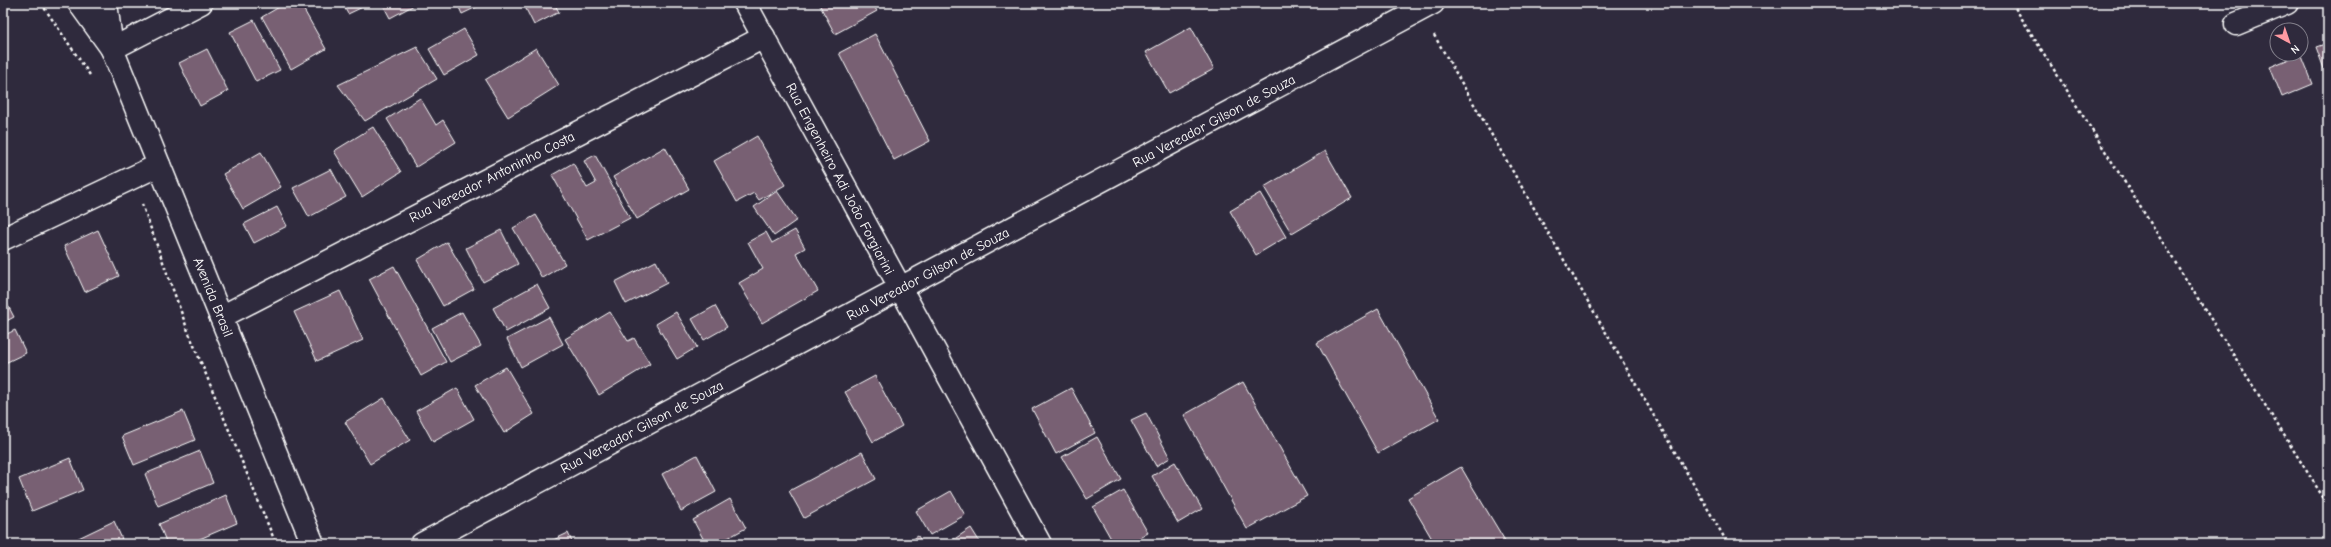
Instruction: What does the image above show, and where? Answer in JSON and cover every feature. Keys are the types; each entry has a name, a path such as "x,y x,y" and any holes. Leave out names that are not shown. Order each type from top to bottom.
{"street":[{"name":"Avenida Brasil","path":"79,3 112,49 314,544"},
{"name":"Avenida Brasil","path":"106,3 112,49"},
{"path":"112,49 201,3"},
{"name":"Rua Engenheiro Adi João Forgiarini","path":"745,3 1040,544"},
{"path":"2236,24 2287,3"},
{"name":"Rua Vereador Gilson de Souza","path":"422,544 1427,7"},
{"name":"Rua Vereador Antoninho Costa","path":"221,317 764,37"},
{"path":"3,238 159,165"}],"path":[{"path":"41,3 92,80"},
{"path":"2012,3 2328,505"},
{"path":"1427,7 1728,544"},
{"path":"132,178 188,331 276,544"}],"building":[{"path":"286,3 300,3 326,49 291,69 262,17"},
{"path":"342,3 369,3 369,4 348,14"},
{"path":"382,3 418,3 390,18"},
{"path":"457,3 485,3 462,14"},
{"path":"523,3 554,3 559,12 534,25"},
{"path":"872,3 877,11 835,34 819,4"},
{"path":"254,20 280,70 256,82 230,32"},
{"path":"1191,27 1214,69 1169,93 1146,52"},
{"path":"464,29 479,55 444,75 429,49"},
{"path":"875,34 930,141 894,160 839,53"},
{"path":"2328,43 2328,77 2327,77 2316,47"},
{"path":"417,47 437,79 365,121 338,85"},
{"path":"536,48 559,85 508,117 485,80"},
{"path":"207,49 228,91 200,106 179,63"},
{"path":"2282,62 2304,62 2313,84 2282,97 2270,67"},
{"path":"420,98 436,125 443,120 456,142 416,167 387,119"},
{"path":"373,127 401,172 362,197 334,151"},
{"path":"757,136 785,185 759,200 754,193 737,202 714,161"},
{"path":"665,147 689,189 637,219 613,177"},
{"path":"1325,151 1352,198 1292,234 1264,187"},
{"path":"261,152 281,187 243,209 223,174"},
{"path":"595,155 630,218 588,240 552,175 573,163 587,188 596,183 584,161"},
{"path":"331,169 346,197 309,217 293,188"},
{"path":"777,191 797,220 774,236 754,207"},
{"path":"1260,193 1286,237 1256,255 1230,211"},
{"path":"277,207 287,226 254,243 244,224"},
{"path":"536,215 565,264 542,278 513,228"},
{"path":"98,230 119,276 85,292 64,246"},
{"path":"501,230 518,264 483,282 466,248"},
{"path":"795,230 805,248 796,253 818,291 762,323 739,283 763,269 748,242 766,232 772,243"},
{"path":"447,242 474,289 443,306 417,260"},
{"path":"656,261 667,283 626,304 615,282"},
{"path":"394,266 446,362 421,376 369,279"},
{"path":"537,284 550,308 506,332 493,308"},
{"path":"340,291 363,340 317,361 294,312"},
{"path":"3,296 14,317 3,323"},
{"path":"715,306 727,327 704,340 692,319"},
{"path":"1378,309 1439,419 1378,453 1317,343"},
{"path":"462,312 481,346 450,362 432,328"},
{"path":"610,312 628,341 634,338 650,364 599,395 565,339"},
{"path":"676,312 697,347 677,359 656,324"},
{"path":"549,317 563,344 521,367 507,339"},
{"path":"15,330 26,353 3,364 3,336"},
{"path":"506,367 534,414 504,433 475,385"},
{"path":"875,376 902,426 873,442 845,392"},
{"path":"1243,382 1307,496 1247,529 1184,415"},
{"path":"457,388 474,419 433,442 416,411"},
{"path":"1071,388 1095,433 1056,454 1032,409"},
{"path":"384,398 410,440 370,464 345,422"},
{"path":"183,411 195,440 134,465 122,436"},
{"path":"1146,413 1170,458 1156,466 1131,420"},
{"path":"1097,437 1121,479 1087,499 1062,457"},
{"path":"200,451 213,483 158,506 145,474"},
{"path":"862,452 876,479 804,518 789,491"},
{"path":"697,455 716,492 681,511 662,474"},
{"path":"70,458 83,490 32,511 19,479"},
{"path":"1175,462 1202,509 1178,523 1152,476"},
{"path":"1461,467 1507,544 1435,544 1408,498"},
{"path":"1123,490 1148,533 1129,544 1114,544 1093,507"},
{"path":"951,491 965,515 930,535 916,511"},
{"path":"226,495 237,523 188,544 167,544 159,524"},
{"path":"730,499 746,528 717,544 706,544 693,520"},
{"path":"114,521 122,539 112,544 66,544"},
{"path":"971,528 981,544 947,544"},
{"path":"568,533 573,544 545,544"},
{"path":"918,536 923,544 905,544"},
{"path":"1167,537 1171,544 1155,544"}]}
